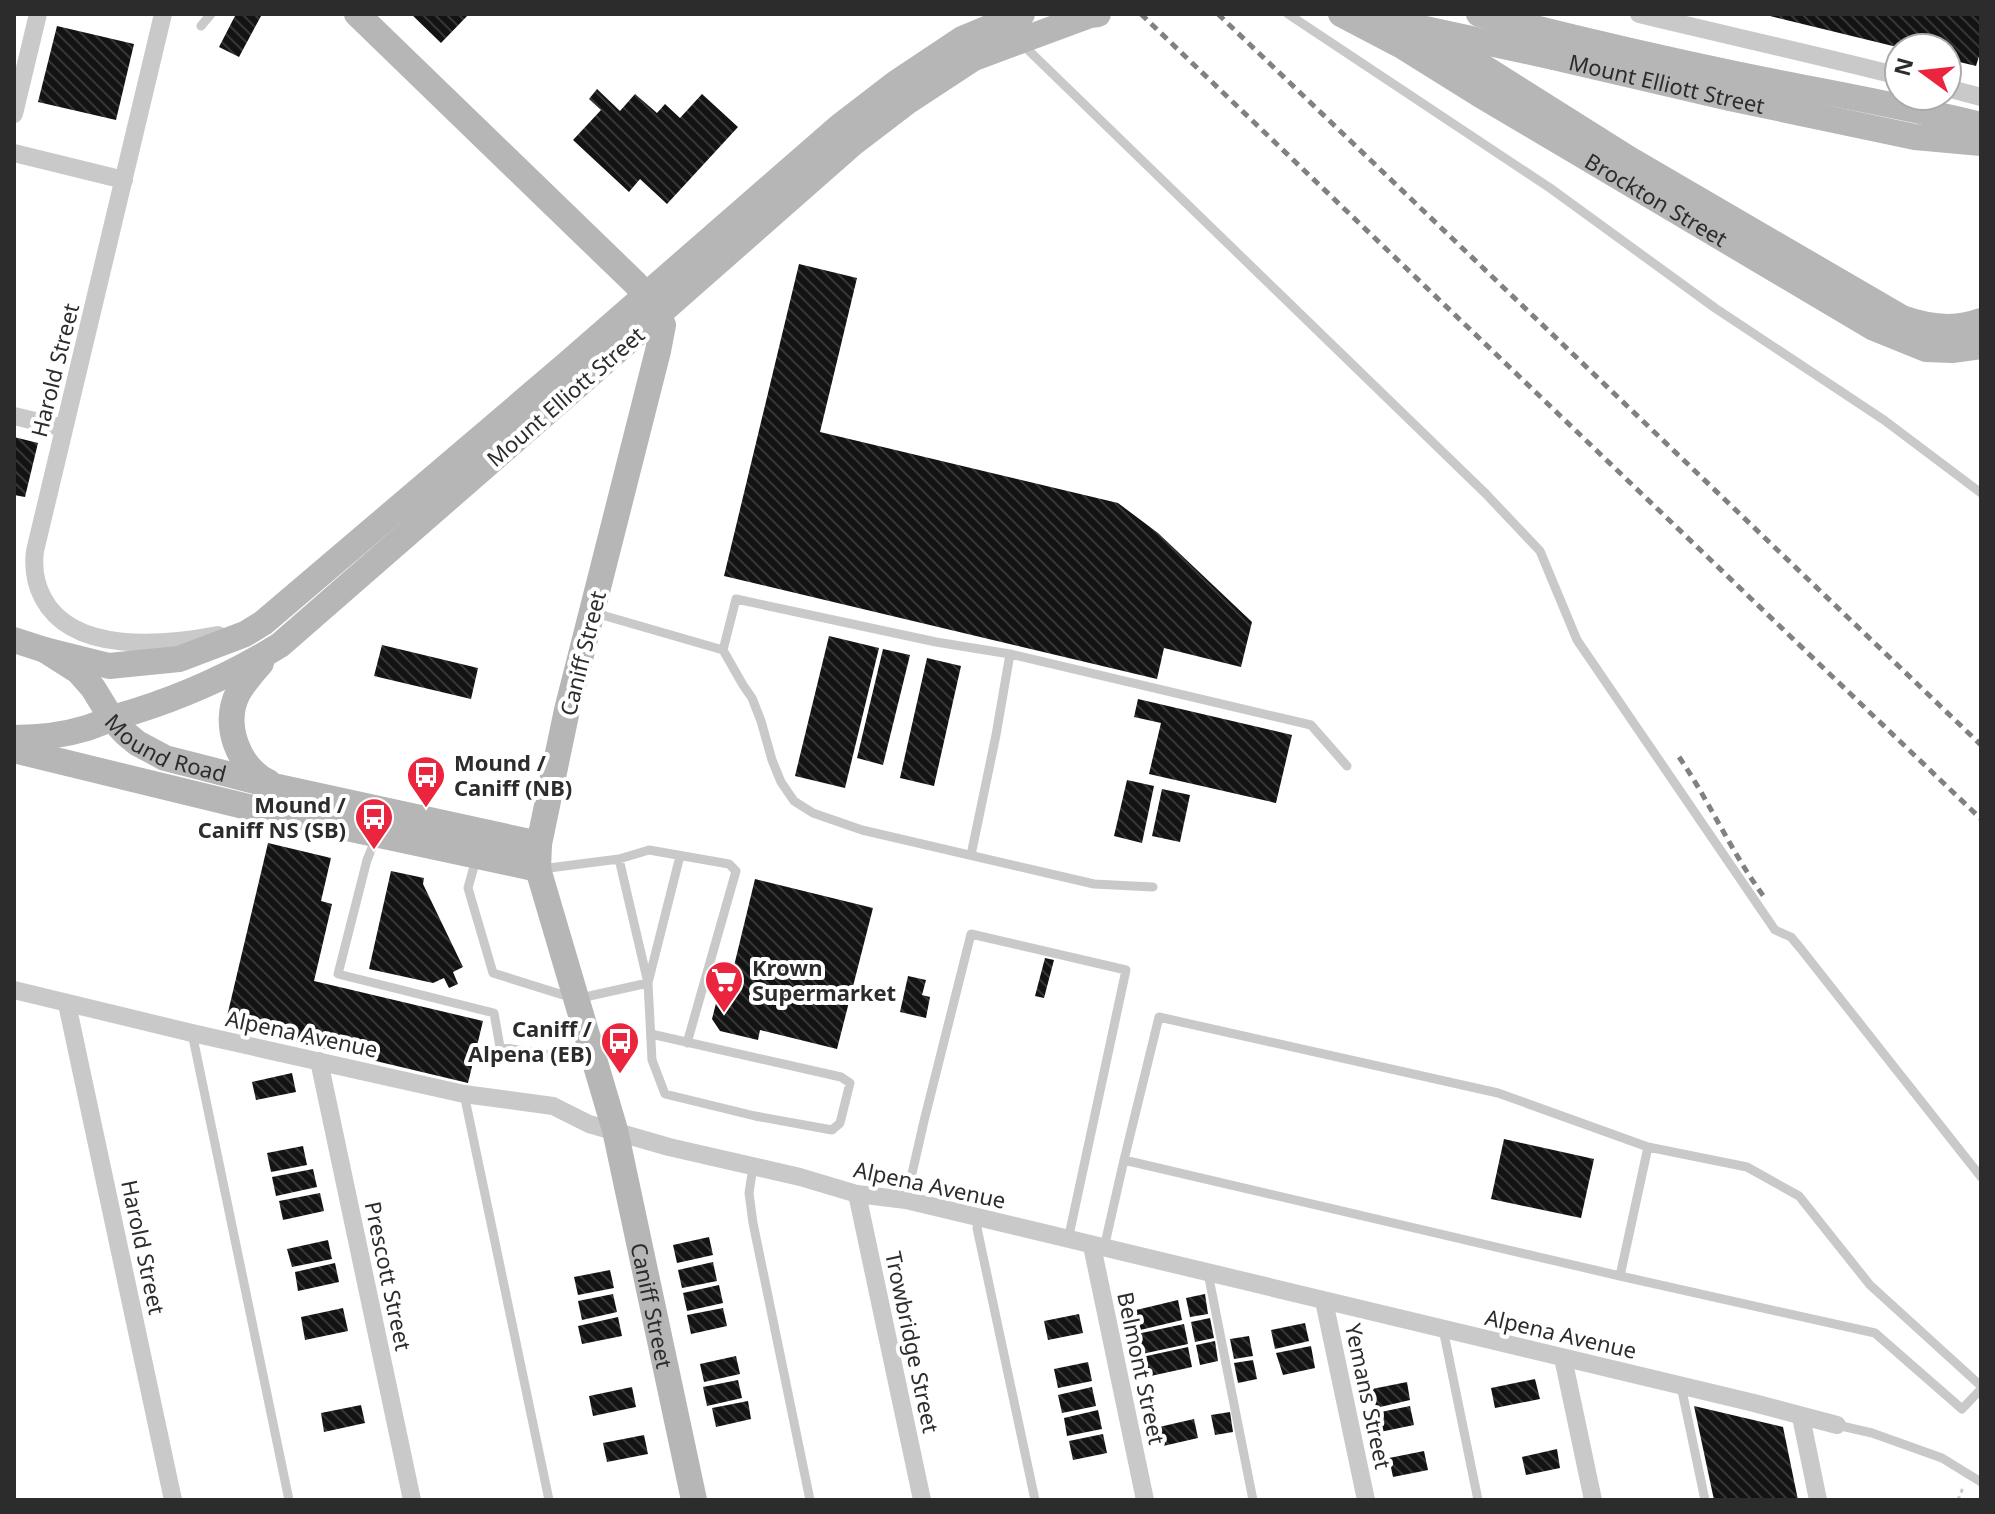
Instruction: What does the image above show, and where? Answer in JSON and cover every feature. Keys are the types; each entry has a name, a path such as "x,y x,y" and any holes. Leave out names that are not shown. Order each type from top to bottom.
{"street":[{"path":"14,114 38,14"},
{"name":"Harold Street","path":"163,14 34,559 35,575 39,591 56,617 93,637 137,642 196,639 263,623"},
{"name":"Caniff Street","path":"357,14 638,286 648,297 663,325 567,710 539,857 576,999 615,1130 694,1500"},
{"name":"Mount Elliott Street","path":"14,738 85,729 155,706 203,688 280,645 851,117 962,39 1022,14"},
{"name":"Mount Elliott Street","path":"45,650 109,666 179,659 245,634 263,623 568,379 907,102 974,58 1098,14"},
{"name":"Brockton Street","path":"1341,14 1402,46 1874,328 1926,349 1952,350 1981,346"},
{"name":"Mount Elliott Street","path":"1356,14 1735,74 1981,125"},
{"name":"Brockton Street","path":"1397,14 1629,159 1902,318 1923,325 1944,327 1981,321"},
{"name":"Mount Elliott Street","path":"1479,14 1557,46 1730,98 1915,137 1981,143"},
{"path":"1639,14 1883,72"},
{"path":"14,153 124,180"},
{"path":"14,416 64,428"},
{"name":"Mound Road","path":"14,640 45,650 78,671 93,688 112,719 137,743 165,758 539,857"},
{"path":"278,787 262,779 246,763 236,744 232,722 238,693 260,664 280,645"},
{"name":"Mound Road","path":"14,750 244,806 477,856 539,857"},
{"name":"Alpena Avenue","path":"14,990 464,1094 553,1106 589,1124 857,1194 906,1200 1837,1425"},
{"name":"Harold Street","path":"67,1004 173,1500"},
{"name":"Prescott Street","path":"319,1061 412,1500"},
{"name":"Trowbridge Street","path":"857,1194 922,1500"},
{"name":"Belmont Street","path":"1098,1247 1145,1500"},
{"name":"Yemans Street","path":"1324,1301 1366,1500"},
{"path":"1563,1358 1593,1500"},
{"path":"1801,1417 1818,1500"}],"lane":[{"path":"201,26 211,14"},
{"path":"991,14 1464,472 1540,551 1577,640 1775,930 1791,937 1981,1177"},
{"path":"1288,14 1550,188 1715,308 1884,420 1981,493"},
{"path":"1153,887 1094,884 862,830 813,813 794,801 781,782 772,760 752,698 723,650 736,599 936,642 1010,654 1311,725 1347,766"},
{"path":"592,612 723,650"},
{"path":"971,855 1010,654"},
{"path":"377,835 367,860 338,974 494,1013 500,1047 595,1062"},
{"path":"539,857 619,859 649,850 729,864 736,871 687,1043"},
{"path":"477,856 468,888 493,973 576,999 648,983"},
{"path":"648,983 680,856"},
{"path":"619,859 648,983 652,1060 665,1094 755,1116 832,1130 840,1123 850,1083 841,1077 651,1034"},
{"path":"906,1200 971,934 1126,970 1068,1240"},
{"path":"1098,1247 1124,1160 1159,1017 1498,1093 1648,1147 1747,1167 1799,1196 1870,1285 1981,1388 1962,1409 1875,1333 1124,1160"},
{"path":"192,1033 289,1500"},
{"path":"464,1094 549,1500"},
{"path":"1620,1276 1648,1147"},
{"path":"753,1167 749,1193 753,1223 810,1500"},
{"path":"979,1218 977,1228 1035,1500"},
{"path":"1208,1273 1253,1500"},
{"path":"1443,1329 1478,1500"},
{"path":"1681,1386 1705,1500"},
{"path":"1837,1425 1872,1433 1942,1458 1981,1482"}],"building":[{"path":"236,14 261,16 239,57 219,47"},
{"path":"411,14 469,14 441,43"},
{"path":"1762,14 1981,14 1981,50 1976,66 1963,63 1963,32 1883,32 1883,44"},
{"path":"57,26 134,44 116,120 38,102"},
{"path":"597,89 620,111 635,94 657,113 665,104 680,118 702,94 738,127 667,204 640,179 629,192 573,140 601,110 589,99"},
{"path":"799,264 857,278 820,432 1118,503 1158,533 1252,622 1241,667 1164,648 1157,679 724,576"},
{"path":"14,437 38,443 25,497 14,495"},
{"path":"829,636 879,648 845,788 795,776"},
{"path":"382,645 478,668 471,699 374,676"},
{"path":"883,649 910,655 883,765 857,758"},
{"path":"927,658 961,666 934,786 900,778"},
{"path":"1138,699 1292,735 1276,803 1149,774 1161,723 1134,717"},
{"path":"1127,780 1154,786 1142,843 1114,836"},
{"path":"1162,789 1190,795 1180,842 1152,836"},
{"path":"268,843 331,858 321,901 332,904 314,981 483,1021 468,1083 225,1025"},
{"path":"391,871 424,878 423,884 463,967 453,972 458,984 449,988 444,978 433,983 369,969"},
{"path":"755,879 873,908 837,1049 760,1030 758,1040 720,1031 712,1019 726,964 734,966"},
{"path":"1045,958 1054,960 1044,998 1035,996"},
{"path":"908,976 926,980 922,995 930,997 926,1018 900,1012"},
{"path":"292,1073 296,1092 256,1100 252,1082"},
{"path":"1504,1139 1594,1159 1581,1218 1491,1199"},
{"path":"303,1146 307,1165 271,1172 267,1153"},
{"path":"313,1169 317,1187 276,1196 272,1177"},
{"path":"320,1193 324,1211 283,1220 279,1201"},
{"path":"709,1237 713,1255 677,1263 673,1245"},
{"path":"328,1240 332,1259 292,1267 287,1249"},
{"path":"713,1262 717,1281 682,1288 678,1270"},
{"path":"335,1263 339,1282 298,1291 295,1272"},
{"path":"610,1270 614,1288 578,1295 574,1277"},
{"path":"719,1285 723,1303 687,1311 683,1293"},
{"path":"613,1294 617,1312 582,1320 578,1301"},
{"path":"1205,1294 1208,1314 1190,1317 1186,1298"},
{"path":"1178,1300 1182,1320 1136,1331 1132,1311"},
{"path":"343,1308 348,1331 305,1340 301,1317"},
{"path":"723,1308 727,1326 691,1334 687,1315"},
{"path":"1079,1314 1083,1333 1048,1340 1044,1321"},
{"path":"618,1317 622,1336 582,1344 578,1326"},
{"path":"1210,1318 1214,1338 1195,1342 1191,1322"},
{"path":"1305,1323 1309,1341 1275,1349 1271,1330"},
{"path":"1184,1324 1188,1344 1142,1354 1137,1334"},
{"path":"1249,1336 1253,1356 1234,1359 1230,1339"},
{"path":"1215,1341 1218,1361 1200,1365 1196,1345"},
{"path":"1311,1346 1315,1368 1283,1375 1276,1353"},
{"path":"1188,1347 1192,1367 1146,1377 1142,1357"},
{"path":"736,1356 740,1374 704,1382 700,1364"},
{"path":"1253,1360 1257,1379 1238,1383 1234,1363"},
{"path":"1088,1362 1092,1381 1058,1388 1054,1369"},
{"path":"1535,1379 1540,1399 1495,1408 1491,1388"},
{"path":"738,1380 742,1398 707,1406 703,1387"},
{"path":"1407,1382 1410,1400 1376,1408 1372,1389"},
{"path":"632,1387 636,1407 593,1416 589,1396"},
{"path":"1092,1387 1096,1406 1062,1413 1058,1395"},
{"path":"748,1401 751,1419 716,1427 712,1408"},
{"path":"361,1405 365,1423 324,1432 321,1413"},
{"path":"1410,1406 1414,1425 1380,1432 1376,1413"},
{"path":"1694,1406 1783,1427 1798,1500 1714,1500"},
{"path":"1098,1410 1102,1429 1067,1436 1064,1418"},
{"path":"1230,1412 1233,1432 1215,1435 1211,1415"},
{"path":"1194,1419 1198,1438 1163,1446 1159,1427"},
{"path":"1103,1434 1107,1453 1073,1460 1069,1441"},
{"path":"644,1435 648,1454 607,1462 603,1443"},
{"path":"1557,1449 1560,1468 1526,1475 1522,1457"},
{"path":"1424,1451 1428,1470 1393,1477 1389,1458"}],"railway":[{"path":"1141,14 1981,819"},
{"path":"1218,14 1981,745"},
{"path":"1679,757 1765,898"}],"place":[{"name":"Mound / Caniff (NB)","path":"426,809"},
{"name":"Mound / Caniff NS (SB)","path":"374,851"},
{"name":"Krown Supermarket","path":"724,1014"},
{"name":"Caniff / Alpena (EB)","path":"620,1075"}]}
